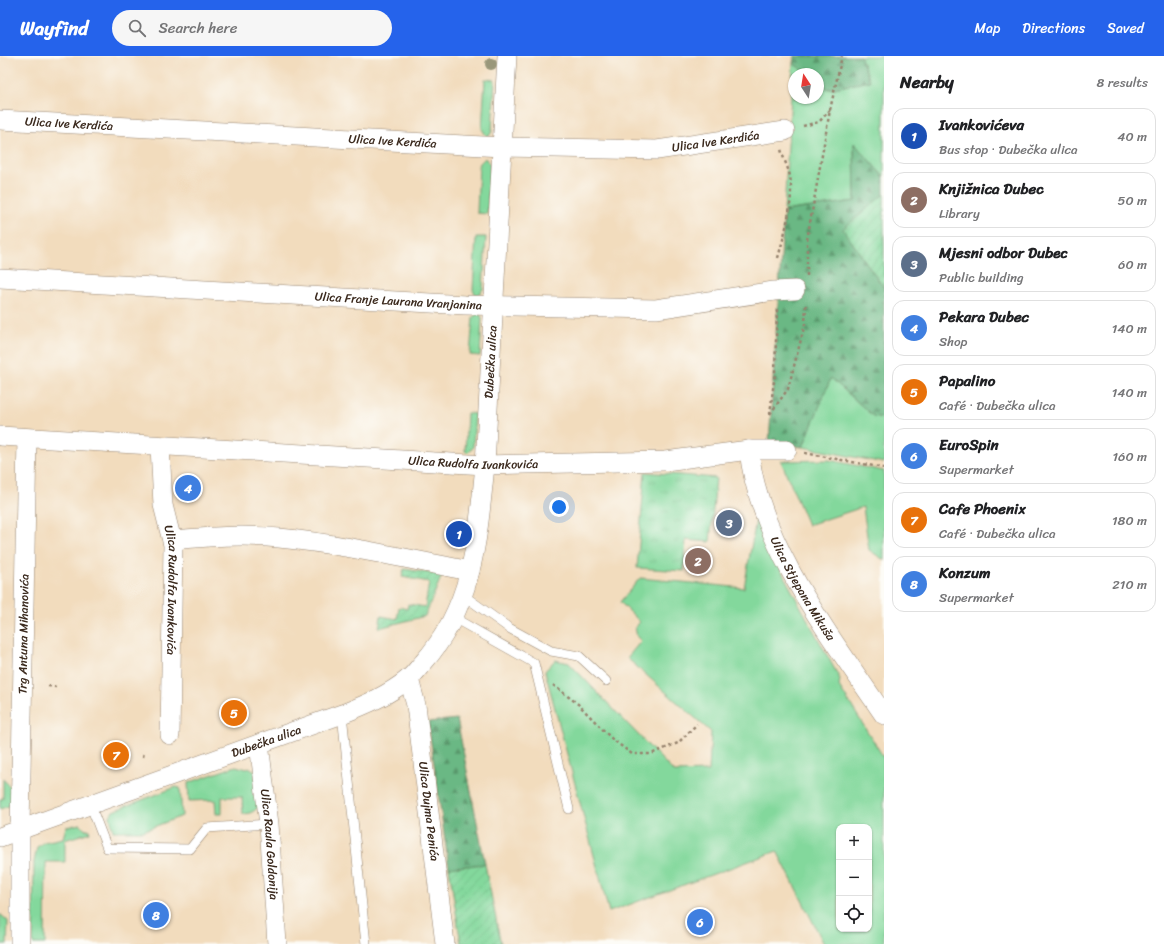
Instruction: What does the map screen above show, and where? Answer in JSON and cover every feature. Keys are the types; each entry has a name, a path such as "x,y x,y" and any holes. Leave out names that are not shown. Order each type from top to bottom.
{"street":[{"name":"Dubečka ulica","path":"0,837 260,744 378,699 409,679 437,647 454,618 463,595 470,571 480,516 485,465 507,56"},
{"name":"Ulica Ive Kerdića","path":"0,120 502,147 657,150 782,132"},
{"name":"Ulica Franje Laurana Vranjanina","path":"0,278 493,306 656,309 796,292"},
{"name":"Ulica Rudolfa Ivankovića","path":"0,436 485,465 665,461 749,450 787,450"},
{"name":"Trg Antuna Mihanovića","path":"20,944 20,829 27,438"},
{"name":"Ulica Rudolfa Ivankovića","path":"160,446 163,505 172,540 170,735"},
{"name":"Ulica Stjepana Mikuša","path":"749,450 754,478 763,508 772,532 784,556 809,605 884,715"},
{"path":"172,540 216,537 277,538 327,544 470,571"},
{"name":"Ulica Dujma Penića","path":"409,679 416,705 445,944"},
{"name":"Ulica Raula Goldonija","path":"260,744 269,824 277,944"}],"lane":[{"path":"463,595 509,628 551,651 579,656 606,681"},
{"path":"454,618 534,663 569,809"},
{"path":"342,714 366,944"},
{"path":"90,804 107,848 190,849 207,828 269,824"}],"path":[{"path":"796,292 805,324 788,389 770,414 775,373 796,292 807,240 830,110 842,56"},
{"path":"778,258 787,222 791,192 790,174 782,152 782,132 819,122 830,110"},
{"path":"787,450 884,468"},
{"path":"538,680 554,685 578,704 612,739 632,754 652,754 678,743 697,724"},
{"path":"48,686 56,687"},
{"path":"143,757 144,752"}],"green space":[{"path":"794,56 860,56 870,81 828,89 824,86 824,68 800,68 793,63"},
{"path":"860,56 884,56 884,177 854,144 855,201 784,211 791,104 824,104 824,86 828,89 870,81"},
{"path":"793,63 800,68 793,68"},
{"path":"485,79 495,80 492,131 487,137 482,129"},
{"path":"854,143 884,177 884,194 843,229 884,288 884,418 873,416 831,378 803,447 769,443 784,211 855,201"},
{"path":"485,158 490,164 487,214 477,213 479,164"},
{"path":"884,194 884,288 843,229"},
{"path":"476,237 486,237 483,289 476,295 473,290"},
{"path":"479,313 482,318 480,356 470,355 473,317"},
{"path":"830,377 873,416 884,418 884,463 803,447"},
{"path":"467,413 475,414 473,448 467,453 465,451"},
{"path":"829,460 884,471 884,560 869,550 863,507 808,525 781,461"},
{"path":"645,472 716,478 710,542 686,540 684,571 637,568"},
{"path":"757,514 785,578 840,679 839,686 884,758 884,944 824,944 777,851 609,912 545,671 555,660 569,663 674,772 709,771 711,732 627,658 641,641 637,637 635,627 640,622 620,602 640,578 744,588"},
{"path":"404,569 442,575 425,616 379,628 381,616 397,619 399,607 407,609 408,604 425,607 429,582 402,577"},
{"path":"457,719 485,864 449,868 428,722"},
{"path":"236,766 247,769 249,767 255,771 259,805 250,813 243,814 242,797 222,797 222,814 216,814 215,800 189,801 188,783"},
{"path":"3,779 13,790 12,805 0,809 0,799 3,799"},
{"path":"176,787 180,788 182,816 143,831 113,831 110,816 113,811"},
{"path":"80,824 85,830 89,829 90,832 65,840 65,862 46,862 45,944 33,944 34,862 37,847 44,842 63,838 66,827"},
{"path":"485,864 501,944 461,944 449,868"},
{"path":"0,914 8,921 7,944 0,944"}],"place":[{"name":"Pekara Dubec","path":"188,488"},
{"name":"Mjesni odbor Dubec","path":"729,523"},
{"name":"Ivankovićeva","path":"459,534"},
{"name":"Knjižnica Dubec","path":"698,561"},
{"name":"Papalino","path":"234,713"},
{"name":"Cafe Phoenix","path":"116,755"},
{"name":"Konzum","path":"156,915"},
{"name":"EuroSpin","path":"700,922"}]}
